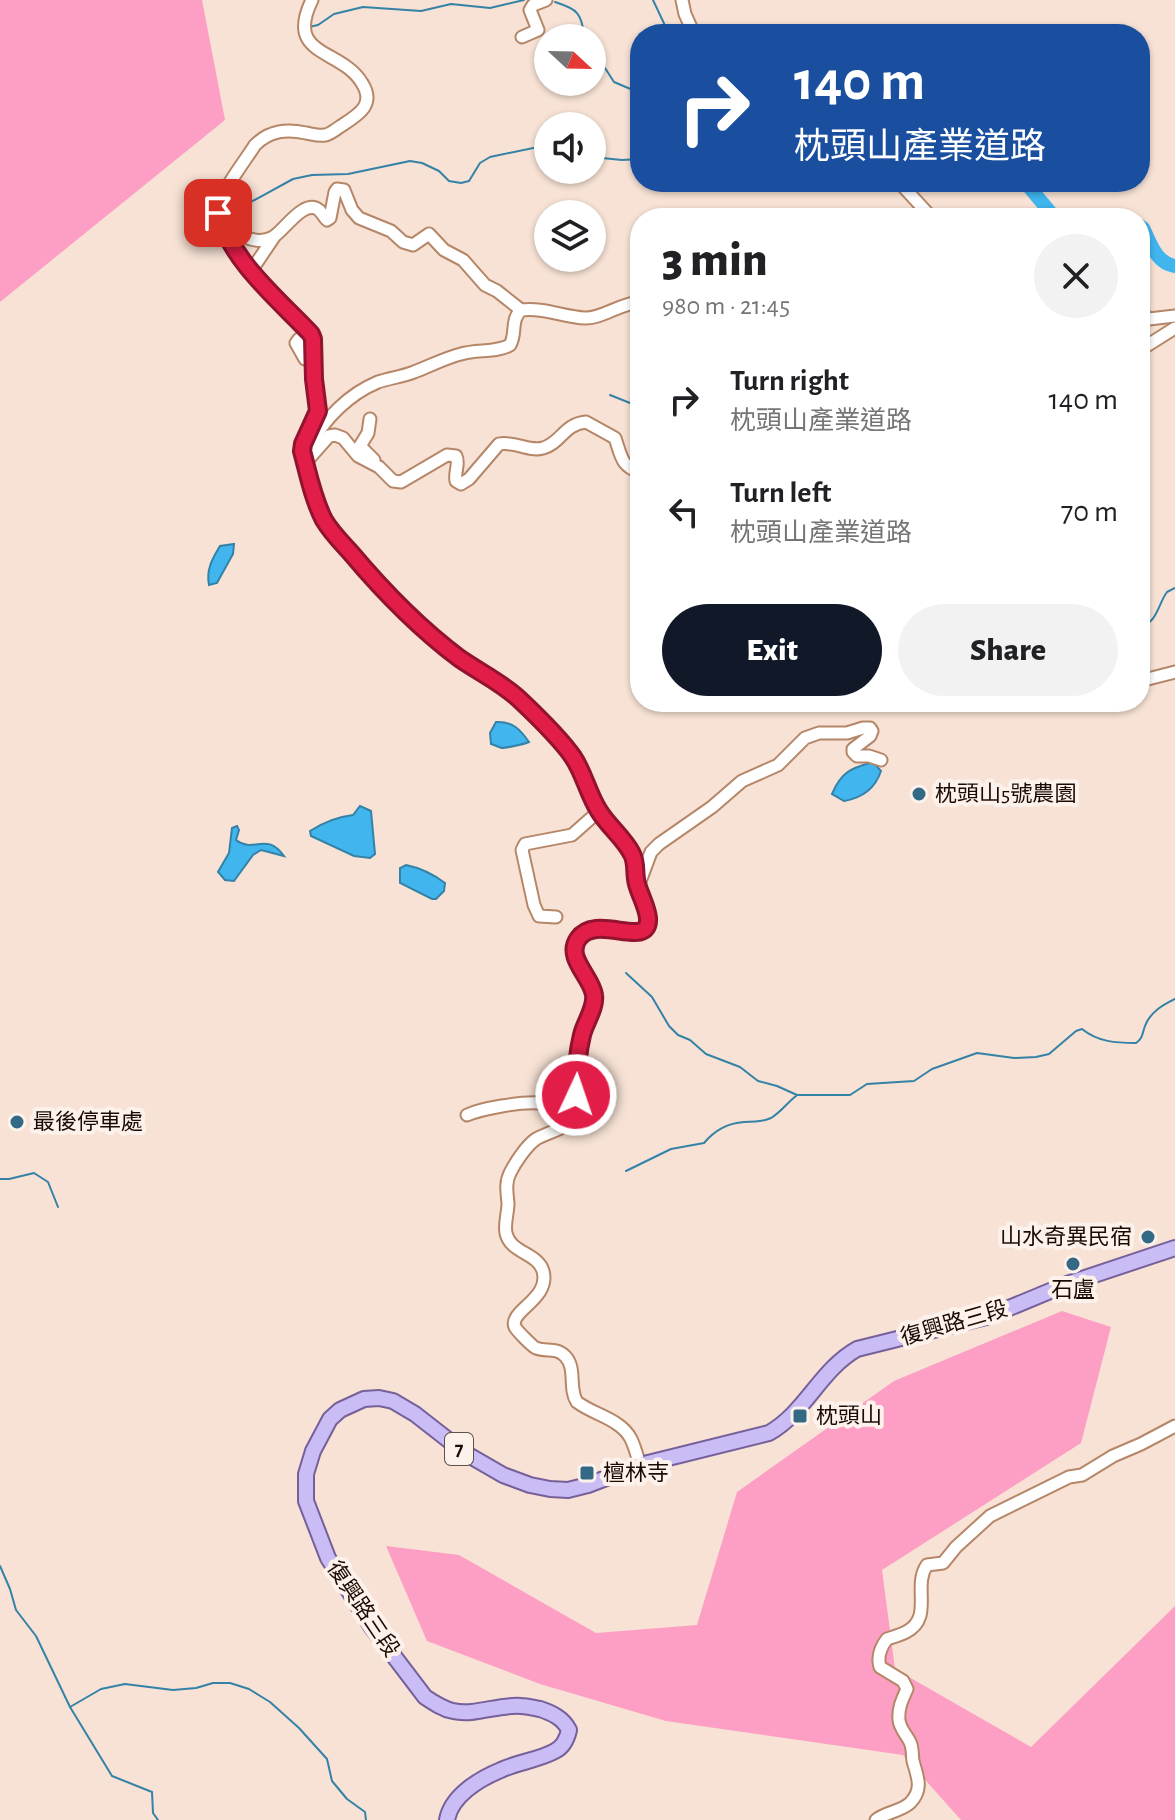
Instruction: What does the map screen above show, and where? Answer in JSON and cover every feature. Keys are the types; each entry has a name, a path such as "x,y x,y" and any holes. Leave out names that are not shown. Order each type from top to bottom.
{"main road":[{"name":"復興路三段","path":"447,1820 450,1807 472,1786 499,1770 558,1750 569,1730 561,1719 531,1707 520,1705 455,1712 425,1697 371,1626 328,1558 306,1501 306,1474 313,1451 330,1419 364,1399 393,1401 465,1453 503,1475 530,1485 568,1490 640,1465 769,1433 794,1413 843,1356 857,1349 990,1316 1067,1284 1175,1248"}],"street":[{"path":"312,0 303,19 308,39 359,78 367,94 365,106 356,116 326,135 292,130 270,133 261,139 220,201 218,213 228,239 251,271 311,334 318,411 302,451 318,508 328,526 365,570 427,632 515,695 561,743 573,758 599,811 634,857 638,886 648,915 646,928 637,934 595,928 584,933 576,944 577,959 595,998 582,1033 576,1066 577,1107 574,1119 534,1140 513,1169 507,1182 505,1231 513,1246 538,1262 544,1277 537,1297 516,1316 515,1327 536,1348 557,1351 566,1357 570,1364 573,1397 584,1408 620,1425 627,1432 640,1465"},
{"path":"522,37 538,30 530,10 533,5 546,0"},
{"path":"682,0 690,24"},
{"path":"251,271 274,237 300,212 316,208 327,220 330,218 337,189 344,190 359,218 391,231 408,245 429,234 444,250 463,260 485,285 521,310 543,310 592,318 630,304"},
{"path":"908,192 923,208"},
{"path":"221,221 247,239 274,237"},
{"path":"305,461 319,429 356,395 380,381 412,373 461,354 506,348 514,340 514,321 521,310"},
{"path":"1150,319 1175,316"},
{"path":"1150,344 1175,328"},
{"path":"305,359 296,343 302,339 314,343"},
{"path":"370,419 368,433 360,446 393,481 401,482 452,455 458,459 455,477 461,484 499,444 513,443 539,449 554,443 573,425 586,422 615,438 621,460 630,468"},
{"path":"305,461 329,436 335,435 343,438 358,456 379,467"},
{"path":"1150,678 1175,672"},
{"path":"638,886 651,852 659,844 712,807 742,781 773,769 811,734 847,733 870,728 870,736 853,752 857,756 881,760"},
{"path":"556,917 539,916 522,850 525,844 572,835 599,811"},
{"path":"467,1115 489,1108 538,1103 574,1119"},
{"path":"876,1820 909,1804 918,1787 919,1776 913,1762 912,1745 899,1723 899,1706 907,1689 903,1681 880,1667 878,1661 879,1652 887,1639 907,1632 919,1620 922,1612 921,1576 927,1565 943,1563 981,1523 1002,1508 1069,1477 1082,1475 1175,1426"}],"shaded area":[{"path":"0,0 202,0 225,120 0,302"},
{"path":"1062,1311 1111,1327 1081,1443 882,1570 895,1669 1031,1747 1175,1606 1175,1820 961,1820 903,1755 666,1721 540,1684 427,1641 386,1546 459,1555 596,1633 697,1625 737,1492 894,1381"}],"water":[{"path":"234,544 233,554 217,583 209,585 210,565 220,546"},
{"path":"496,722 515,727 529,742 502,748 491,744 490,733"},
{"path":"873,762 881,771 867,792 844,801 832,794 848,772"},
{"path":"360,806 371,811 375,854 370,858 354,856 311,836 310,831 353,815"},
{"path":"237,826 236,840 242,844 271,845 284,856 261,850 253,855 234,881 225,880 218,872 229,853 232,828"},
{"path":"406,865 445,883 444,891 432,899 400,883 400,868"}],"waterway":[{"path":"309,27 334,14 363,7 421,11 451,4 490,8 524,0"},
{"path":"653,0 664,24"},
{"path":"555,2 570,7 578,14 582,24"},
{"path":"606,70 614,82 630,89"},
{"path":"229,214 293,179 348,174 410,161 422,163 439,171 449,181 461,183 469,181 480,163 490,157 534,148"},
{"path":"606,158 630,160"},
{"path":"1033,192 1047,208"},
{"path":"1150,242 1163,261 1175,266"},
{"path":"610,395 630,403"},
{"path":"1150,622 1167,592 1175,588"},
{"path":"626,973 652,997 678,1035 690,1040 706,1054 740,1067 758,1081 797,1095 850,1095 867,1084 914,1081 932,1069 977,1053 1014,1058 1049,1054 1082,1029 1108,1041 1136,1043 1150,1017 1175,999"},
{"path":"626,1171 671,1149 704,1143 727,1126 771,1118 796,1096"},
{"path":"0,1179 34,1173 48,1182 58,1207"},
{"path":"0,1566 16,1610 36,1636 70,1707 112,1776 152,1792 153,1813 158,1820"},
{"path":"70,1707 101,1689 125,1684 173,1690 230,1683 249,1689 270,1702 299,1728 327,1759 332,1781 347,1799 365,1812 366,1820"}],"place":[{"name":"枕頭山5號農園","path":"919,794"},
{"name":"最後停車處","path":"17,1122"},
{"name":"山水奇異民宿","path":"1148,1237"},
{"name":"石盧","path":"1073,1264"},
{"name":"枕頭山","path":"800,1416"},
{"name":"檀林寺","path":"587,1473"}],"route":[{"path":"218,213 228,239 251,271 313,339 318,411 302,451 318,508 328,526 398,605 459,657 515,695 561,743 573,758 599,811 634,857 637,884 648,915 646,928 637,934 595,928 578,938 576,944 577,959 595,998 582,1033 576,1066 576,1095"}]}
